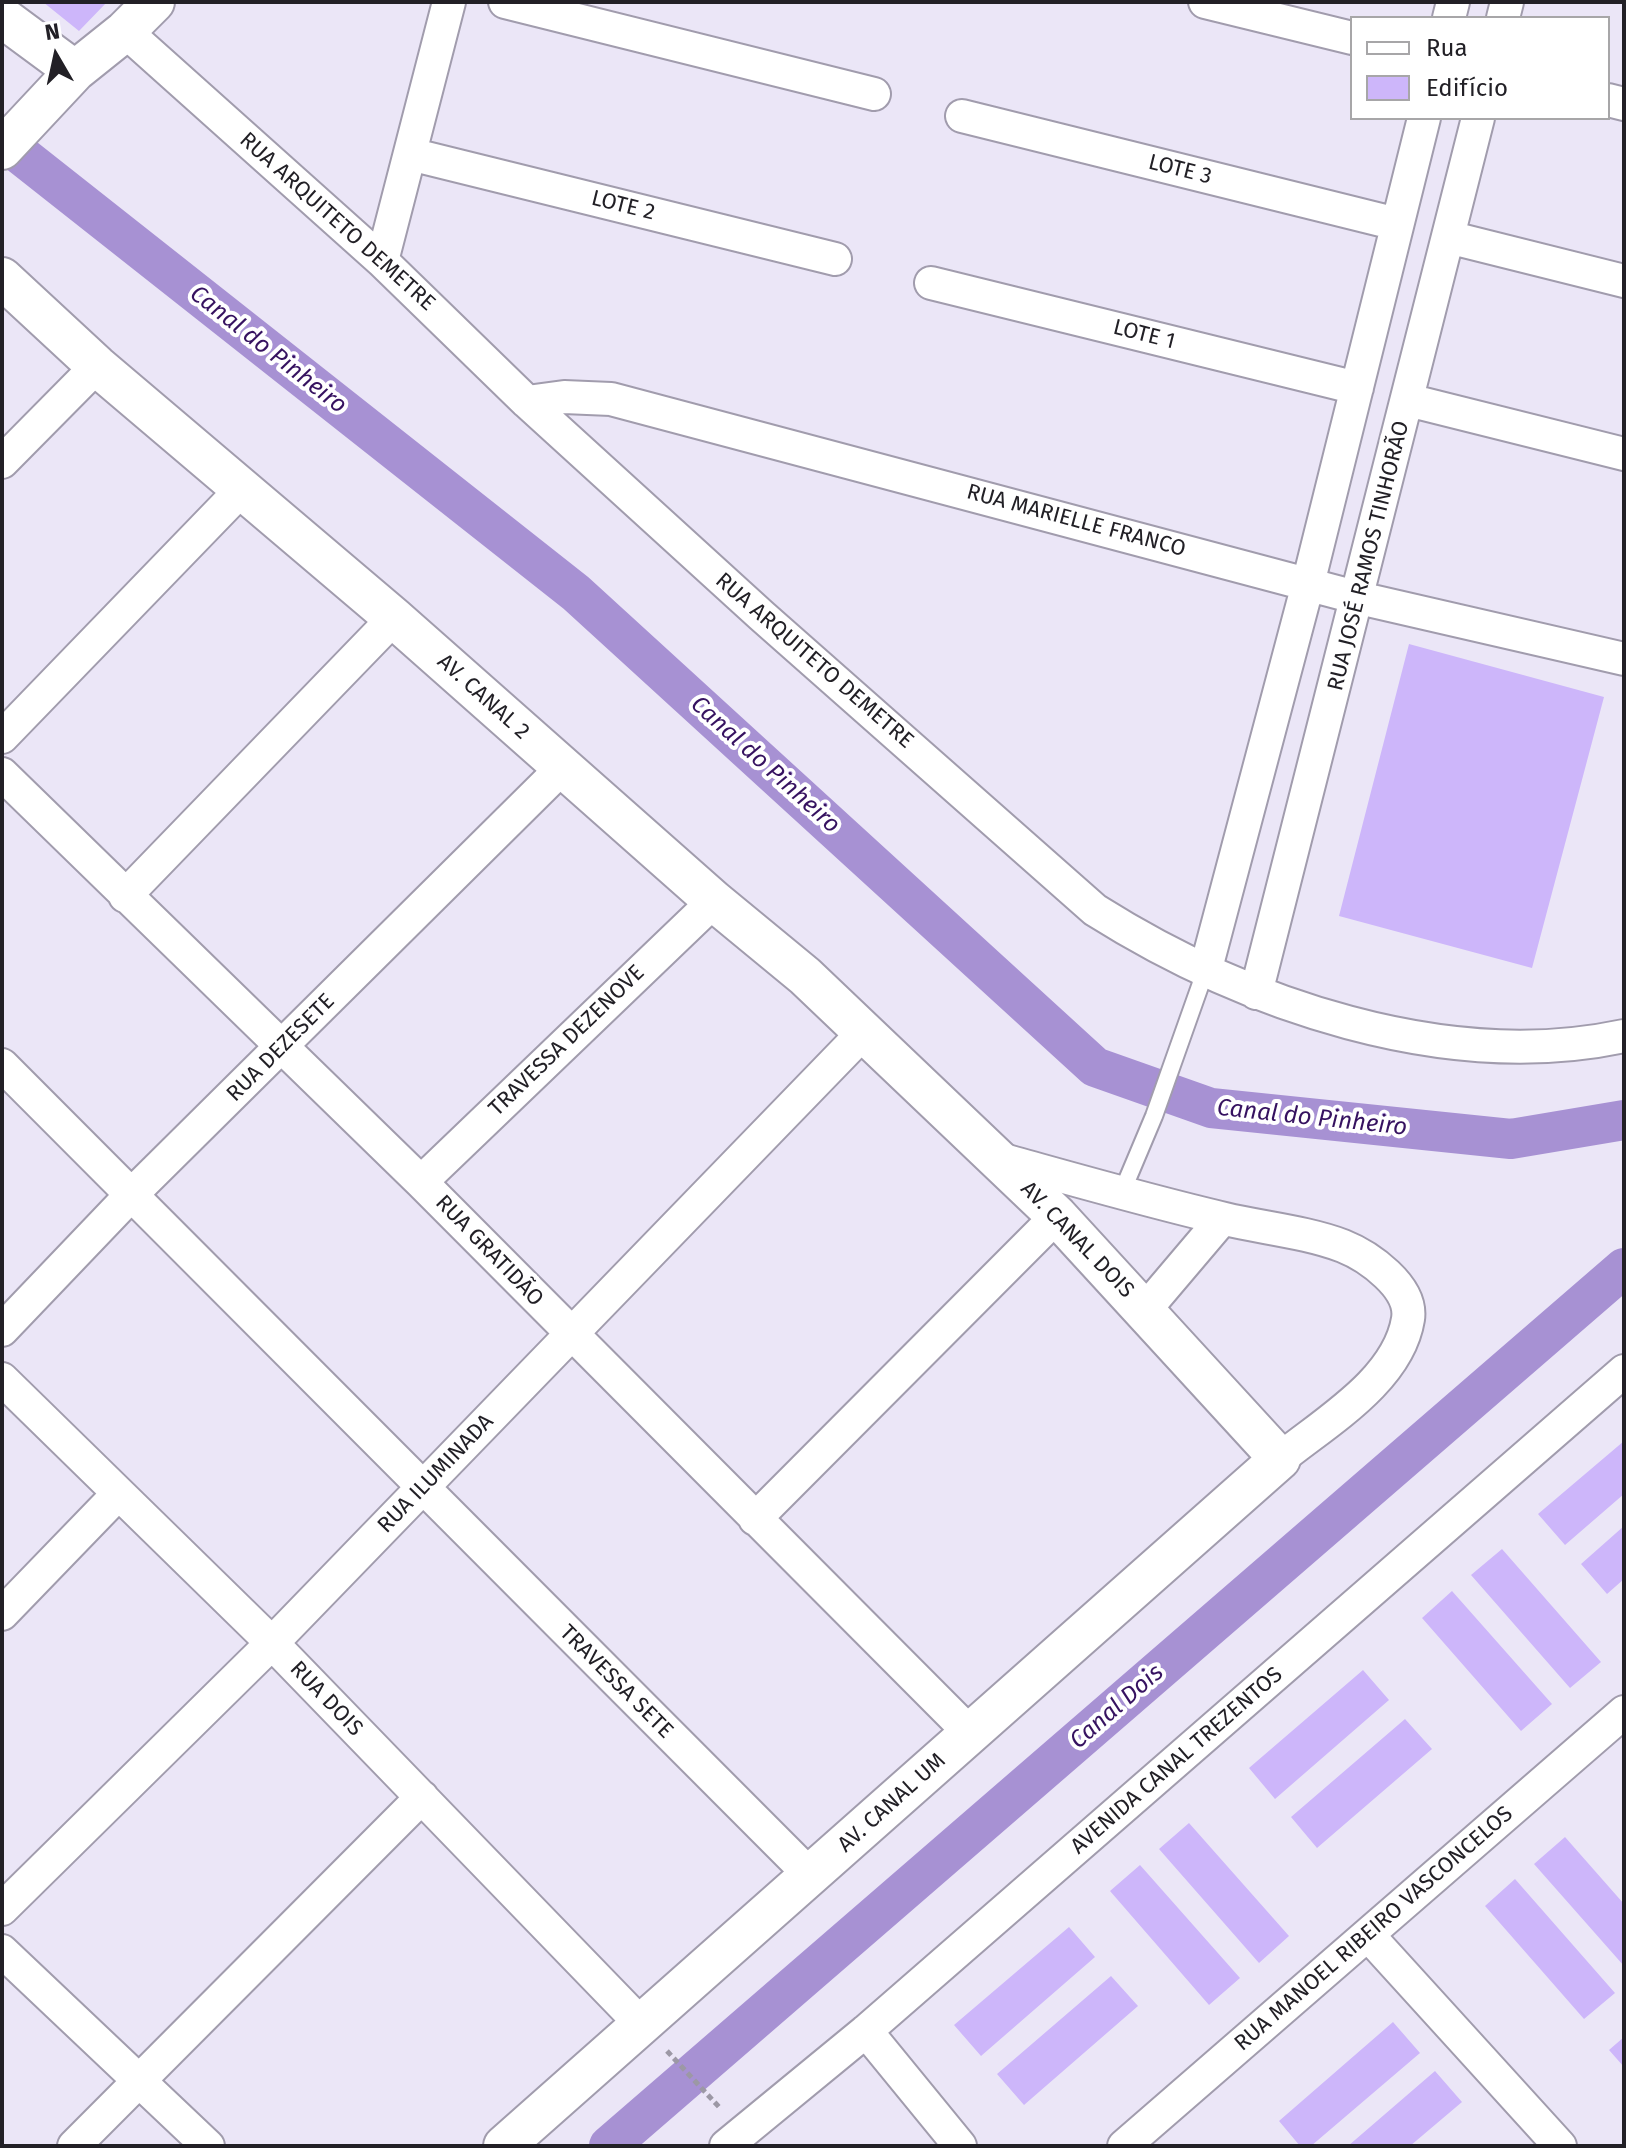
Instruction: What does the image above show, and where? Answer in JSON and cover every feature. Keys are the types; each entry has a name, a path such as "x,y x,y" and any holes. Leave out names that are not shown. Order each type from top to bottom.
{"street":[{"path":"13,139 75,71 125,31 154,2"},
{"path":"382,261 449,2"},
{"path":"505,2 874,94"},
{"path":"1205,2 1350,38"},
{"path":"2,17 75,71"},
{"name":"RUA ARQUITETO DEMETRE","path":"125,31 382,261 527,402 762,616 1095,910 1155,948 1205,972 1312,1014 1422,1038 1522,1046 1599,1041 1624,1036"},
{"name":"LOTE 3","path":"962,116 1397,224"},
{"path":"1205,972 1308,584 1423,120"},
{"name":"RUA JOSÉ RAMOS TINHORÃO","path":"1256,993 1359,598 1477,120"},
{"name":"LOTE 2","path":"410,154 835,259"},
{"path":"1448,237 1624,281"},
{"path":"2,278 97,366 2,462"},
{"name":"LOTE 1","path":"931,283 1357,388"},
{"name":"AV. CANAL 2","path":"97,366 394,618 714,901 805,976 864,1032"},
{"name":"RUA MARIELLE FRANCO","path":"527,402 564,397 611,399 1359,598 1624,659"},
{"path":"1408,400 1624,454"},
{"path":"2,737 241,490"},
{"path":"125,896 394,618"},
{"name":"RUA DEZESETE","path":"2,1330 131,1195 562,768"},
{"name":"RUA GRATIDÃO","path":"2,774 421,1182 970,1733"},
{"name":"TRAVESSA DEZENOVE","path":"421,1182 714,901"},
{"name":"AV. CANAL DOIS","path":"864,1032 1057,1216 1280,1459"},
{"name":"RUA ILUMINADA","path":"2,1909 272,1643 864,1032"},
{"name":"TRAVESSA SETE","path":"2,1065 811,1876"},
{"path":"996,1158 1222,1219 1343,1246 1372,1263 1405,1299 1408,1317 1396,1352 1378,1376 1280,1459"},
{"path":"755,1519 1057,1216"},
{"path":"1144,1311 1222,1219"},
{"name":"AVENIDA CANAL TREZENTOS","path":"726,2146 866,2031 1624,1371"},
{"name":"RUA DOIS","path":"2,1379 272,1643 656,2039"},
{"name":"AV. CANAL UM","path":"504,2146 656,2039 811,1876 1280,1459"},
{"path":"2,1614 118,1494"},
{"name":"RUA MANOEL RIBEIRO VASCONCELOS","path":"1124,2146 1624,1712"},
{"path":"74,2146 422,1797"},
{"path":"1368,1935 1560,2146"},
{"path":"2,1951 208,2146"},
{"path":"866,2031 960,2146"}],"lane":[{"path":"1122,1192 1154,1116 1205,972"}],"path":[{"path":"656,2039 712,2099"}],"building":[{"path":"43,2 107,2 79,31"},
{"path":"1409,644 1604,697 1532,968 1339,916"},
{"path":"1624,1441 1624,1494 1565,1545 1538,1514"},
{"path":"1624,1526 1624,1579 1607,1594 1581,1564"},
{"path":"1502,1549 1601,1662 1570,1688 1471,1575"},
{"path":"1452,1591 1552,1704 1521,1731 1422,1618"},
{"path":"1363,1670 1389,1700 1275,1799 1249,1768"},
{"path":"1405,1719 1432,1749 1317,1848 1291,1817"},
{"path":"1189,1823 1289,1936 1259,1963 1159,1849"},
{"path":"1565,1837 1624,1904 1624,1966 1534,1864"},
{"path":"1140,1865 1240,1978 1209,2005 1110,1891"},
{"path":"1515,1879 1615,1993 1584,2019 1485,1906"},
{"path":"1069,1927 1095,1957 981,2056 954,2025"},
{"path":"1111,1976 1138,2006 1024,2105 997,2074"},
{"path":"1393,2022 1420,2053 1311,2146 1300,2146 1279,2121"},
{"path":"1624,2037 1624,2067 1609,2050"},
{"path":"1435,2071 1462,2102 1410,2146 1348,2146"}],"waterway":[{"name":"Canal do Pinheiro","path":"2,140 576,593 1095,1067 1211,1108 1511,1139 1624,1120"},
{"name":"Canal Dois","path":"609,2146 1624,1268"}]}
